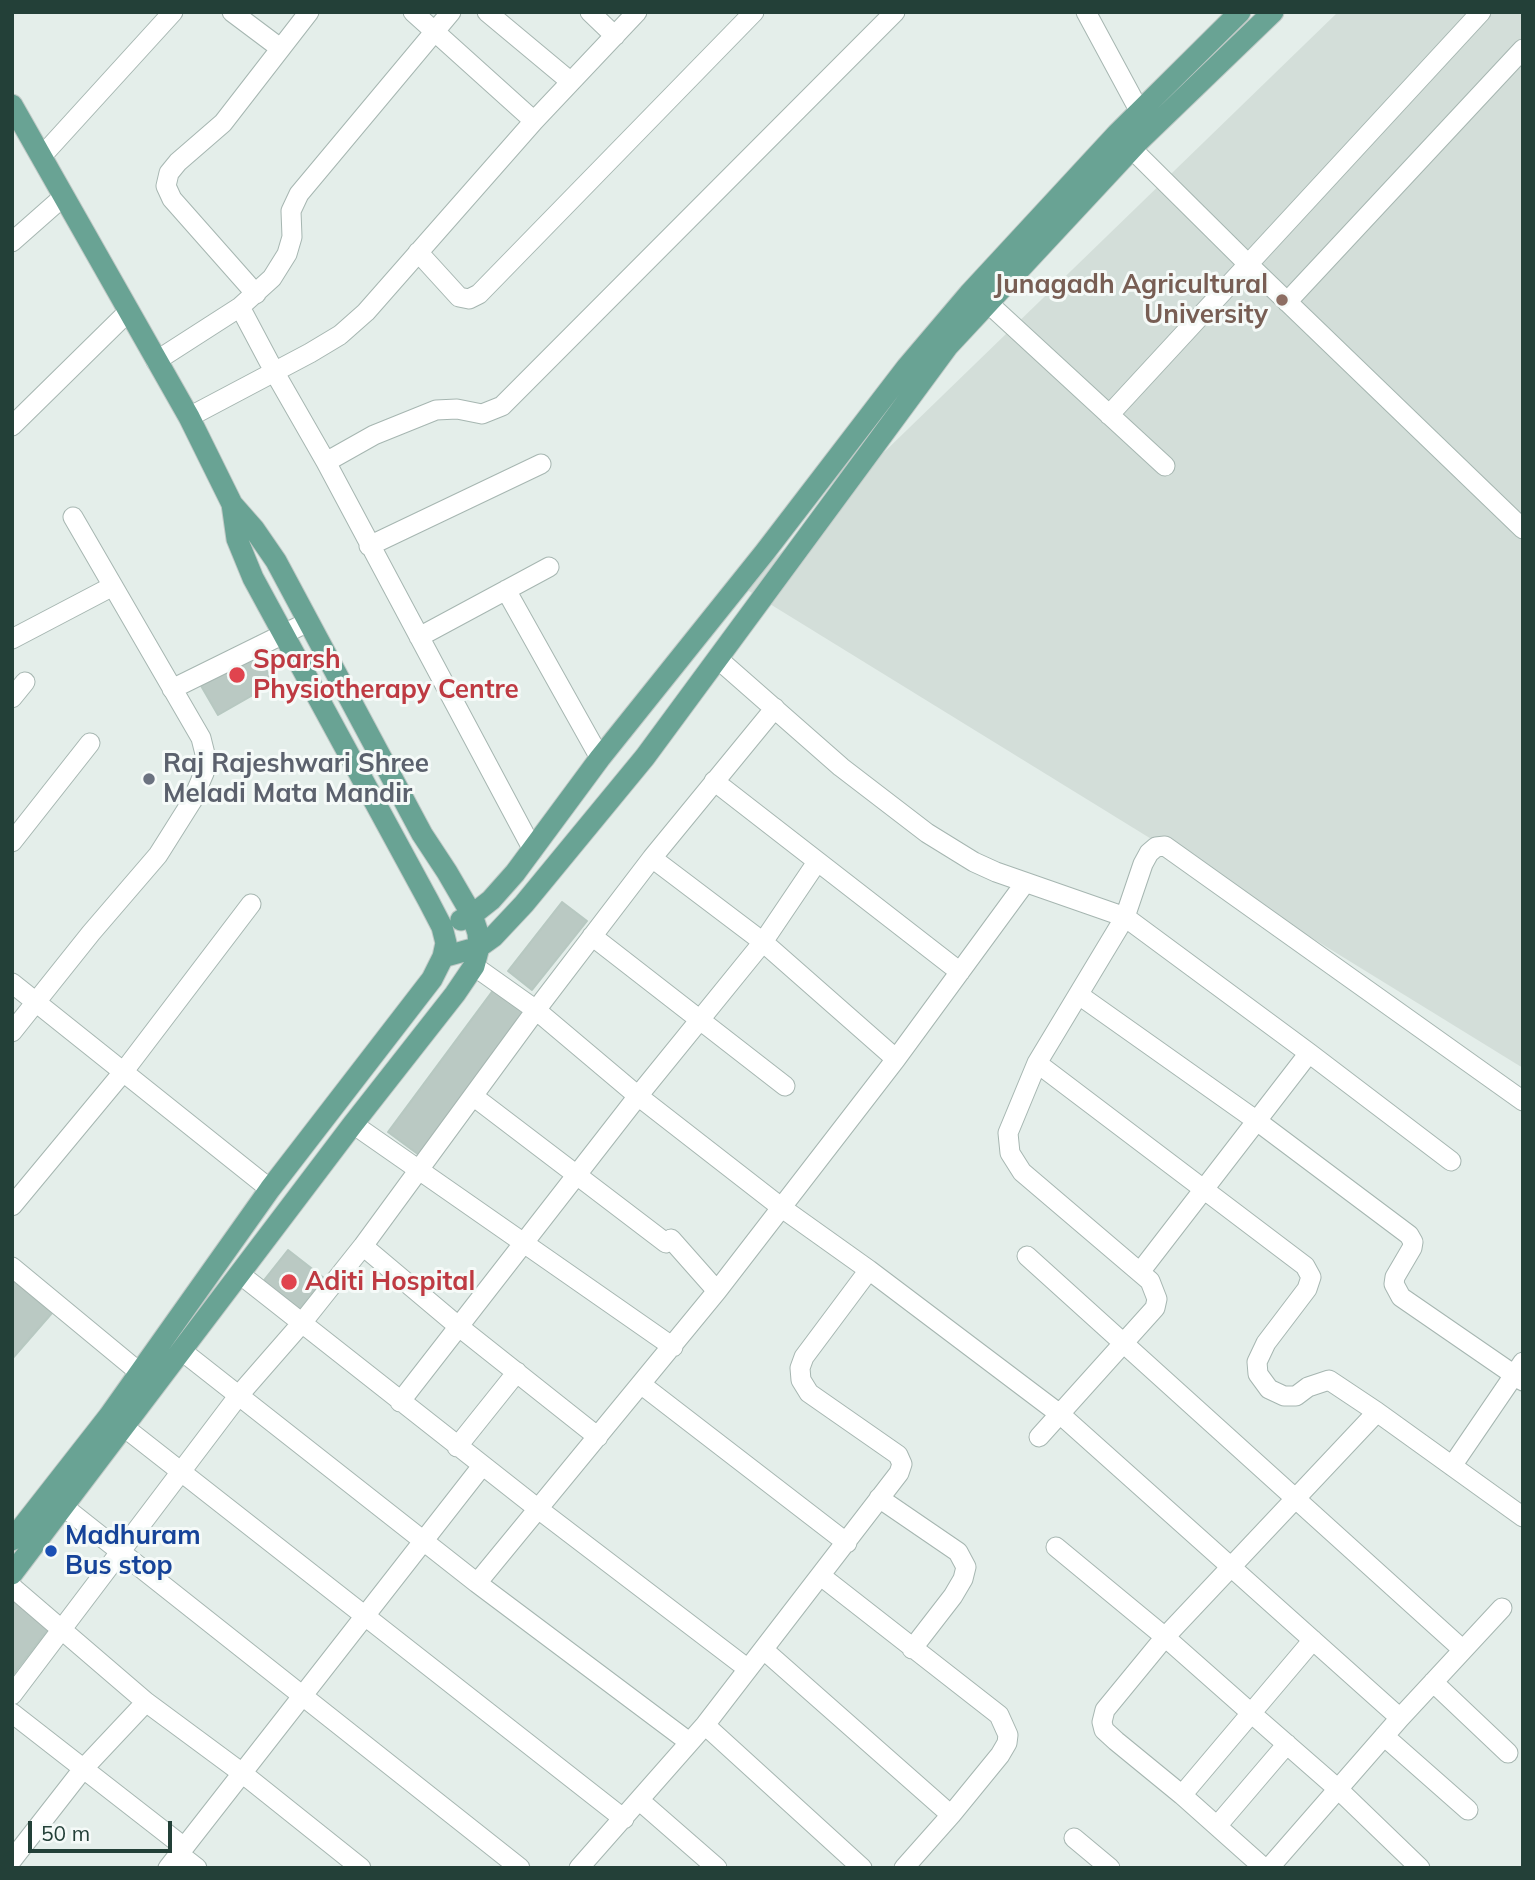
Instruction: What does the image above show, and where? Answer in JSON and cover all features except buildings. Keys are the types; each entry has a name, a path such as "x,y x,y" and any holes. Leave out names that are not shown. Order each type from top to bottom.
{"main road":[{"path":"442,927 472,915 491,900 533,850 600,758 765,552 907,368 969,294 1117,134 1240,12"},
{"path":"12,1574 241,1275 477,956 524,904 645,757 935,364 988,303 1132,149 1273,12"},
{"path":"12,104 189,417 232,503 254,528 276,561 422,834 472,915 478,933 477,956"},
{"path":"16,1527 109,1416 270,1189 432,979 443,957 446,943 442,927 253,578 237,539 232,503"},
{"path":"443,957 477,956"}],"street":[{"path":"41,157 173,12"},
{"path":"232,12 280,48"},
{"path":"256,294 172,199 166,186 169,173 178,162 223,123 309,12"},
{"path":"413,12 534,121"},
{"path":"156,361 240,307 271,278 287,254 292,237 291,211 299,194 451,12"},
{"path":"487,12 571,82"},
{"path":"590,12 615,36"},
{"path":"189,417 275,373 340,335 366,312 534,121 637,12"},
{"path":"418,252 459,297 470,299 479,294 754,12"},
{"path":"326,462 374,435 436,410 457,409 482,414 502,406 895,12"},
{"path":"1086,12 1140,112"},
{"path":"1110,415 1481,12"},
{"path":"1287,302 1523,49"},
{"path":"1132,149 1523,529"},
{"path":"12,243 63,197"},
{"path":"988,303 1165,466"},
{"path":"240,307 533,850"},
{"path":"12,426 129,311"},
{"path":"369,545 541,464"},
{"path":"12,1032 158,855 192,801 204,773 206,758 201,738 73,517"},
{"path":"419,637 549,567"},
{"path":"12,639 113,586"},
{"path":"506,590 600,758"},
{"path":"172,690 308,622"},
{"path":"718,659 841,767 927,834 974,862 1025,883 1119,915 1309,1053 1451,1161"},
{"path":"12,698 25,682"},
{"path":"12,1695 239,1395 301,1324 363,1246 536,1010 652,858 775,708"},
{"path":"12,842 90,743"},
{"path":"714,780 960,972"},
{"path":"1039,1437 1155,1308 1157,1298 1150,1281 1023,1172 1010,1153 1008,1133 1037,1063 1079,995 1149,853 1156,847 1165,846 1523,1101"},
{"path":"652,858 763,942 896,1059"},
{"path":"400,1402 638,1096 763,942 817,862"},
{"path":"477,1583 673,1347 782,1208 1025,883"},
{"path":"12,1206 124,1071 251,904"},
{"path":"592,936 785,1086"},
{"path":"477,956 638,1096 782,1208 1061,1415 1400,1718"},
{"path":"12,983 270,1189"},
{"path":"1079,995 1257,1121 1409,1235 1413,1241 1412,1248 1395,1277 1394,1284 1401,1297 1520,1373 1452,1466"},
{"path":"1140,1272 1309,1053"},
{"path":"1037,1063 1305,1266 1311,1277 1307,1289 1266,1343 1257,1362 1258,1374 1269,1389 1284,1396 1296,1396 1308,1387 1329,1380 1523,1517"},
{"path":"473,1096 668,1241 717,1291"},
{"path":"354,1124 673,1347"},
{"path":"363,1246 458,1326 598,1437"},
{"path":"1027,1256 1462,1649"},
{"path":"12,1267 139,1371"},
{"path":"579,1868 705,1725 899,1473 902,1464 898,1455 809,1393 800,1380 804,1357 869,1270"},
{"path":"241,1275 457,1447 748,1669"},
{"path":"183,1351 477,1583 689,1742"},
{"path":"457,1447 517,1372"},
{"path":"642,1385 847,1543"},
{"path":"1377,1412 1165,1637 1105,1710 1102,1722 1104,1730 1267,1868 1384,1735 1502,1608"},
{"path":"124,1427 624,1819"},
{"path":"177,1856 482,1466"},
{"path":"879,1499 958,1552 966,1567 963,1579 953,1596 912,1648"},
{"path":"64,1507 520,1868"},
{"path":"1056,1547 1165,1637 1287,1744 1420,1868"},
{"path":"821,1576 999,1716 1008,1735 1000,1755 904,1868"},
{"path":"12,1587 146,1702 243,1773 361,1868"},
{"path":"1182,1795 1313,1640"},
{"path":"764,1650 951,1815"},
{"path":"1433,1682 1508,1753"},
{"path":"12,1860 83,1769 146,1702"},
{"path":"12,1713 83,1769 177,1856 197,1868"},
{"path":"705,1725 862,1868"},
{"path":"1384,1735 1468,1810"},
{"path":"1217,1826 1287,1744"},
{"path":"639,1800 717,1868"},
{"path":"1074,1838 1110,1868"}],"shaded area":[{"name":"Junagadh Agricultural University","path":"1338,12 1523,12 1523,1068 744,588"}],"place":[{"name":"Junagadh Agricultural University","path":"1282,300"},
{"name":"Sparsh Physiotherapy Centre","path":"237,675"},
{"name":"Raj Rajeshwari Shree Meladi Mata Mandir","path":"149,779"},
{"name":"Aditi Hospital","path":"289,1282"},
{"name":"Madhuram Bus stop","path":"51,1551"}]}
